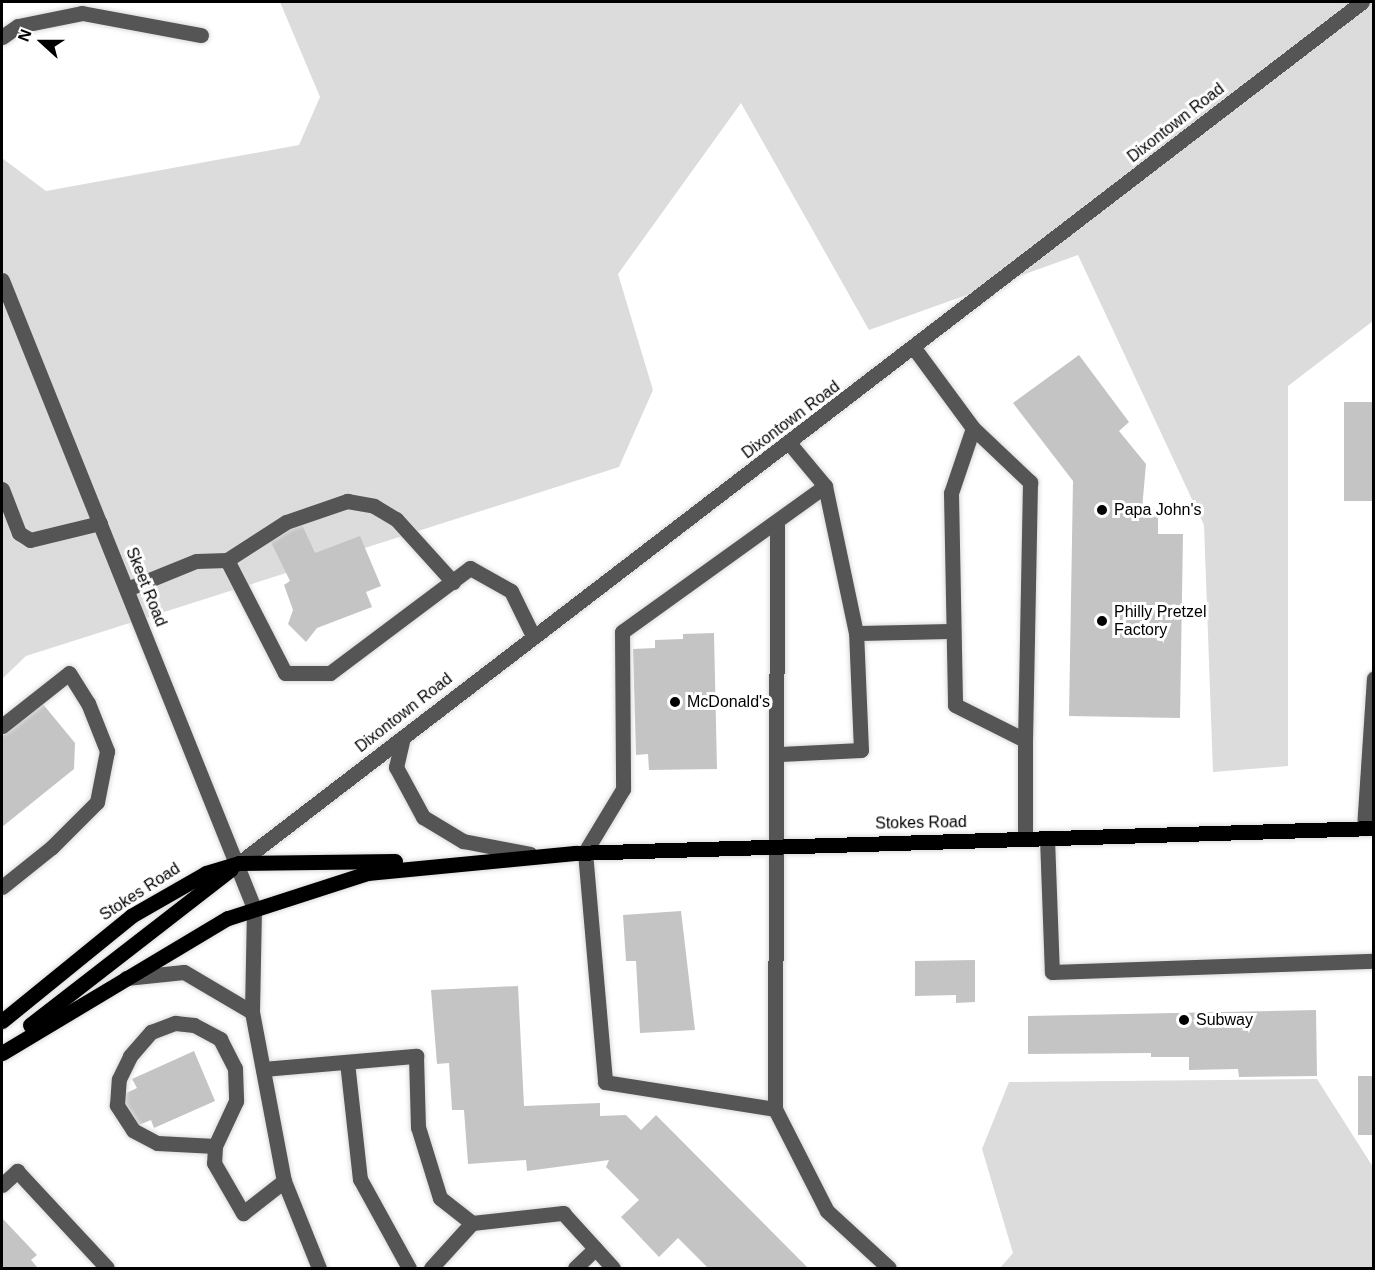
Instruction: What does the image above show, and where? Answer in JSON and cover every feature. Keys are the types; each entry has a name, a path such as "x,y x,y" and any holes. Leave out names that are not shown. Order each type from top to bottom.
{"main road":[{"name":"Stokes Road","path":"2,1053 120,978 254,908 367,873 469,860 585,852 1369,828"},
{"name":"Stokes Road","path":"2,1021 131,916 173,889 239,863 469,860"},
{"path":"2,1047 239,863"}],"street":[{"name":"Dixontown Road","path":"239,863 533,636 790,444 1362,2"},
{"path":"2,37 18,26 82,13 201,35"},
{"name":"Skeet Road","path":"2,280 239,863 254,908 252,1011 284,1180 319,1269"},
{"path":"914,348 974,428 1030,482 1025,839"},
{"path":"974,428 951,493 955,705 1025,740"},
{"path":"780,754 861,750 856,633 825,486 790,444"},
{"path":"776,1109 605,1082 585,852 622,789 622,632 825,486"},
{"path":"2,489 19,533 30,540 100,523"},
{"path":"127,589 196,561 227,560 286,522 347,501 374,506 396,519 453,582"},
{"path":"777,522 780,754 776,1109 827,1211 889,1269"},
{"path":"227,560 285,672 330,673 470,568 511,591 533,636"},
{"path":"856,633 953,631"},
{"path":"2,726 69,674 88,703 107,751 97,802 52,847 2,887"},
{"path":"1369,828 1374,678"},
{"path":"403,737 396,767 423,816 463,841 537,855"},
{"path":"1047,838 1052,972 1374,961"},
{"path":"120,978 184,972 252,1011"},
{"path":"215,1146 157,1143 133,1130 117,1105 126,1064 152,1032 175,1023 194,1025 220,1039 235,1068 236,1101 215,1146 214,1163 243,1213 284,1180"},
{"path":"263,1070 416,1056 418,1127 440,1198 472,1223"},
{"path":"347,1062 360,1179 409,1269"},
{"path":"2,1185 17,1171 107,1269"},
{"path":"431,1269 472,1223 563,1214 613,1269"},
{"path":"575,1269 595,1249"}],"shaded area":[{"path":"280,2 1373,2 1373,321 1288,386 1288,766 1213,772 1204,525 1078,255 869,330 741,103 618,274 653,390 619,467 26,656 2,679 2,158 46,191 299,145 320,97"},
{"path":"1317,1079 1373,1167 1373,1268 1000,1268 1013,1253 982,1149 1009,1082"}],"building":[{"path":"1079,355 1129,422 1119,431 1146,464 1142,509 1158,509 1158,534 1183,534 1180,718 1069,716 1073,481 1013,403"},
{"path":"1344,402 1374,402 1374,501 1344,501"},
{"path":"299,518 315,553 360,536 381,586 366,592 372,607 317,628 306,642 288,624 293,610 284,585 290,581 267,534"},
{"name":"McDonald's","path":"714,633 717,769 649,770 648,754 636,755 633,649 655,648 655,640 683,639 683,634"},
{"path":"42,703 75,743 74,769 2,827 2,736"},
{"path":"681,911 695,1030 640,1033 636,961 626,961 623,915"},
{"path":"975,960 975,1002 956,1003 956,995 915,996 915,961"},
{"path":"518,986 524,1106 600,1103 600,1116 626,1115 641,1130 656,1115 808,1268 708,1268 678,1238 659,1257 621,1217 639,1200 606,1167 609,1160 527,1171 526,1160 468,1164 464,1110 452,1110 449,1063 437,1064 431,990"},
{"path":"1316,1010 1317,1076 1239,1077 1238,1069 1189,1070 1189,1057 1151,1057 1151,1053 1028,1054 1028,1016"},
{"path":"194,1051 215,1101 154,1128 151,1120 134,1127 120,1096 137,1088 132,1079"},
{"path":"1358,1076 1374,1076 1374,1135 1358,1135"},
{"path":"2,1218 37,1255 31,1260 38,1268 2,1268"}],"place":[{"name":"Papa John's","path":"1102,510"},
{"name":"Philly Pretzel Factory","path":"1102,621"},
{"name":"McDonald's","path":"675,702"},
{"name":"Subway","path":"1184,1020"}]}
